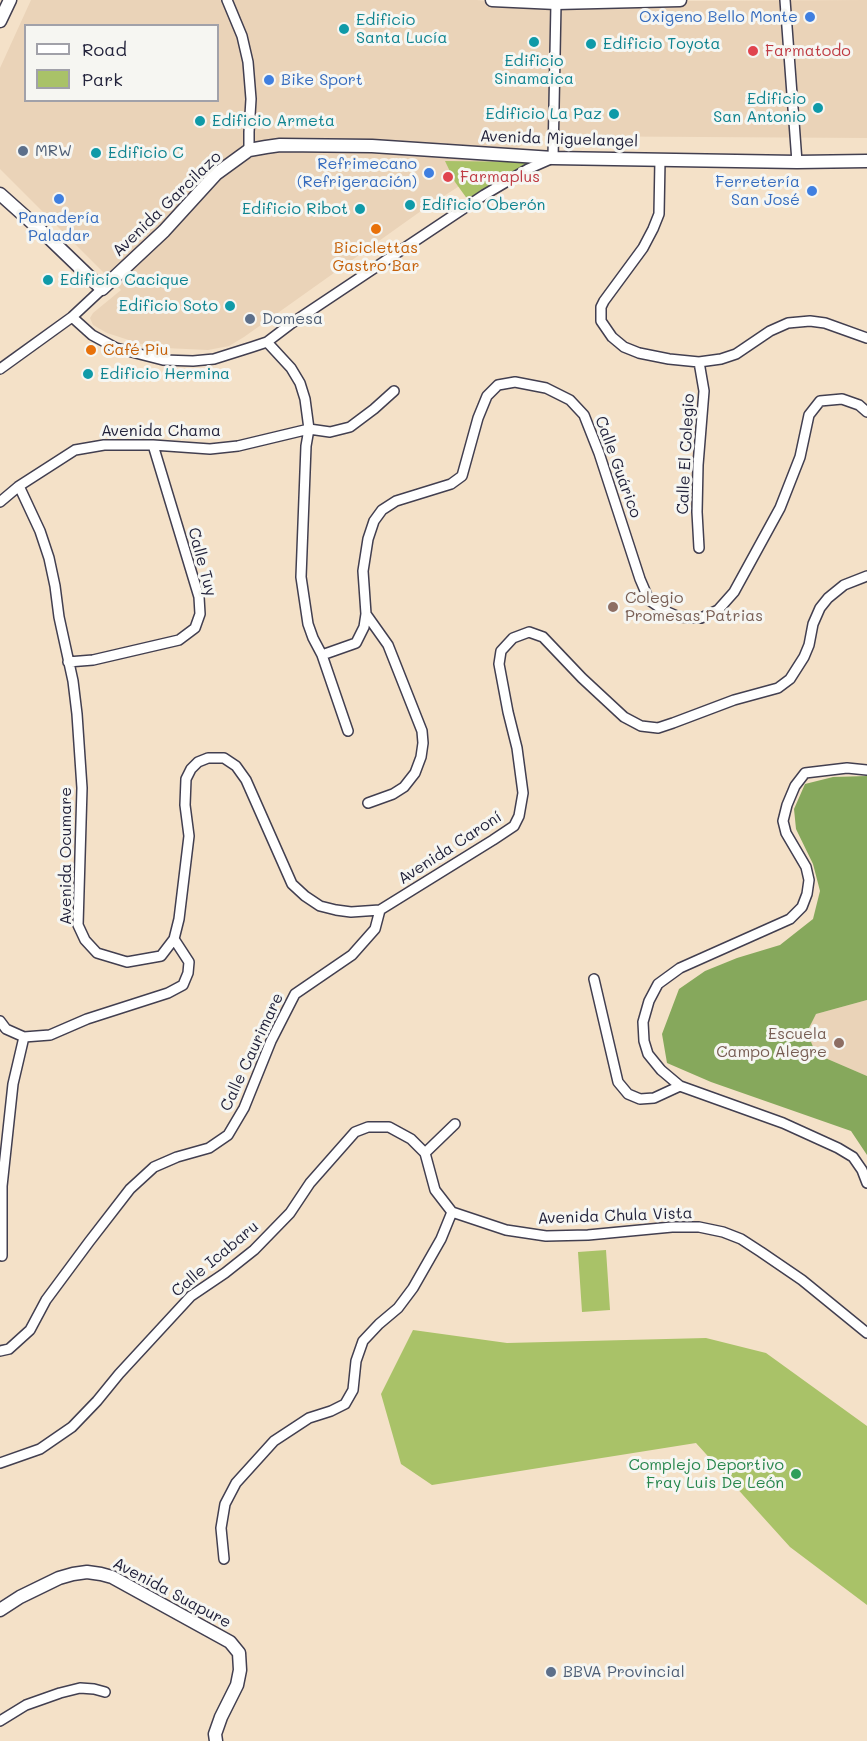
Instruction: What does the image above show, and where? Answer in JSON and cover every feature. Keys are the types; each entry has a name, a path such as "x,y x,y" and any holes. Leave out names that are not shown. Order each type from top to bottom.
{"street":[{"path":"0,21 10,0"},
{"path":"227,0 242,36 248,62 251,99 249,150"},
{"path":"492,0 556,3 680,0"},
{"path":"785,0 796,162"},
{"path":"72,317 92,336 116,348 163,360 214,359 267,342 484,195 528,169 553,158 556,3"},
{"name":"Avenida Miguelangel","path":"249,150 280,145 372,146 553,158 867,161"},
{"name":"Avenida Garcilazo","path":"102,289 164,231 216,174 249,150"},
{"path":"660,159 659,214 643,248 601,307 601,321 612,337 630,350 669,359 699,362 736,354 770,331 788,323 810,321 825,323 867,338"},
{"path":"0,194 102,289 72,317 0,369"},
{"path":"267,342 291,368 300,383 305,399 309,429 306,446 301,577 308,624 322,655 348,731"},
{"name":"Calle El Colegio","path":"699,362 704,391 698,465 699,548"},
{"name":"Calle Guárico","path":"322,655 356,643 364,627 366,614 363,571 368,539 374,521 382,510 396,501 451,484 462,476 478,418 487,396 498,385 515,382 546,388 570,400 584,415 649,600 664,611 679,617 701,618 710,614 718,610 734,592 780,508 800,457 809,415 820,401 842,399 859,405 867,412"},
{"name":"Avenida Chama","path":"0,502 19,486 75,450 104,445 153,445 210,449 238,446 309,429 330,432 350,427 394,391"},
{"name":"Calle Tuy","path":"68,662 93,660 179,640 195,628 200,614 199,597 153,445"},
{"name":"Avenida Ocumare","path":"19,486 40,531 49,558 73,681 82,788 78,925 85,940 97,953 127,962 161,956 174,939"},
{"name":"Avenida Caroní","path":"174,939 179,920 189,836 185,805 186,779 198,762 208,758 224,758 236,766 246,780 292,884 304,896 320,906 336,910 351,912 380,910 514,826 519,816 523,792 519,759 499,664 501,651 513,638 529,632 543,637 624,717 640,726 658,728 734,700 778,688 790,679 804,657 820,608 844,585 867,576"},
{"path":"366,614 388,645 422,731 423,742 421,757 415,773 404,787 393,795 368,803"},
{"path":"867,770 847,768 805,773 795,786 783,821 786,833 806,867 809,880 802,907 790,919 680,968 658,984 643,1022 644,1041 648,1054 661,1070 680,1086 783,1123 838,1148 853,1157 867,1183"},
{"name":"Calle Caurimare","path":"0,1352 9,1349 30,1329 46,1300 130,1189 154,1167 177,1157 209,1148 228,1135 244,1108 271,1041 295,994 352,955 375,929 380,910"},
{"path":"0,1021 6,1029 24,1037 50,1035 87,1019 168,993 183,985 188,973 189,962 174,939"},
{"path":"594,979 618,1082 628,1094 640,1099 654,1098 680,1086"},
{"path":"2,1256 2,1186 13,1084 24,1037"},
{"path":"224,1559 221,1528 225,1504 236,1484 274,1441 309,1418 345,1404 353,1390 357,1361 363,1341 398,1308 413,1288 441,1239 452,1212 435,1190 425,1153 455,1124"},
{"name":"Calle Icabaru","path":"0,1463 40,1449 72,1427 191,1296 254,1250 290,1213 310,1183 355,1132 368,1127 389,1127 411,1139 425,1153"},
{"name":"Avenida Chula Vista","path":"452,1212 506,1230 546,1236 607,1234 672,1227 699,1227 723,1232 741,1239 786,1269 836,1306 867,1333"},
{"name":"Avenida Suapure","path":"0,1610 20,1597 59,1578 87,1572 112,1577 230,1642 239,1653 240,1670 237,1685 215,1734 216,1741"},
{"path":"0,1721 26,1705 60,1693 80,1688 105,1692"}],"shaded area":[{"path":"31,0 477,0 496,2 867,0 867,138 541,136 533,138 421,211 229,346 208,350 165,348 141,344 107,333 93,325 90,318 93,313 121,290 0,169 0,68"},
{"name":"Escuela Campo Alegre","path":"867,1000 867,1076 816,1054 807,1032 816,1014"}],"green space":[{"path":"445,161 529,162 468,200 455,182"},
{"path":"867,776 867,1000 816,1014 807,1032 816,1054 867,1076 867,1155 851,1131 711,1082 667,1063 662,1034 679,989 705,971 737,958 780,945 813,919 820,891 813,864 796,829 794,809 805,784 833,777"},
{"path":"606,1250 610,1310 582,1312 578,1252"},
{"name":"Complejo Deportivo Fray Luis De León","path":"413,1330 507,1343 706,1338 766,1353 867,1426 867,1605 790,1547 696,1443 432,1485 401,1464 381,1394"}],"place":[{"name":"Oxigeno Bello Monte","path":"810,17"},
{"name":"Edificio Santa Lucía","path":"344,29"},
{"name":"Edificio Sinamaica","path":"534,42"},
{"name":"Edificio Toyota","path":"591,44"},
{"name":"Farmatodo","path":"753,51"},
{"name":"Bike Sport","path":"269,80"},
{"name":"Edificio San Antonio","path":"818,108"},
{"name":"Edificio La Paz","path":"614,114"},
{"name":"Edificio Armeta","path":"200,121"},
{"name":"MRW","path":"23,151"},
{"name":"Edificio C","path":"96,153"},
{"name":"Refrimecano (Refrigeración)","path":"429,173"},
{"name":"Farmaplus","path":"448,177"},
{"name":"Ferretería San José","path":"812,191"},
{"name":"Panadería Paladar","path":"59,199"},
{"name":"Edificio Oberón","path":"410,205"},
{"name":"Edificio Ribot","path":"360,209"},
{"name":"Biciclettas Gastro Bar","path":"376,229"},
{"name":"Edificio Cacique","path":"48,280"},
{"name":"Edificio Soto","path":"230,306"},
{"name":"Domesa","path":"250,319"},
{"name":"Café Piu","path":"91,350"},
{"name":"Edificio Hermina","path":"88,374"},
{"name":"Colegio Promesas Patrias","path":"613,607"},
{"name":"Escuela Campo Alegre","path":"839,1043"},
{"name":"Complejo Deportivo Fray Luis De León","path":"796,1474"},
{"name":"BBVA Provincial","path":"551,1672"}]}
